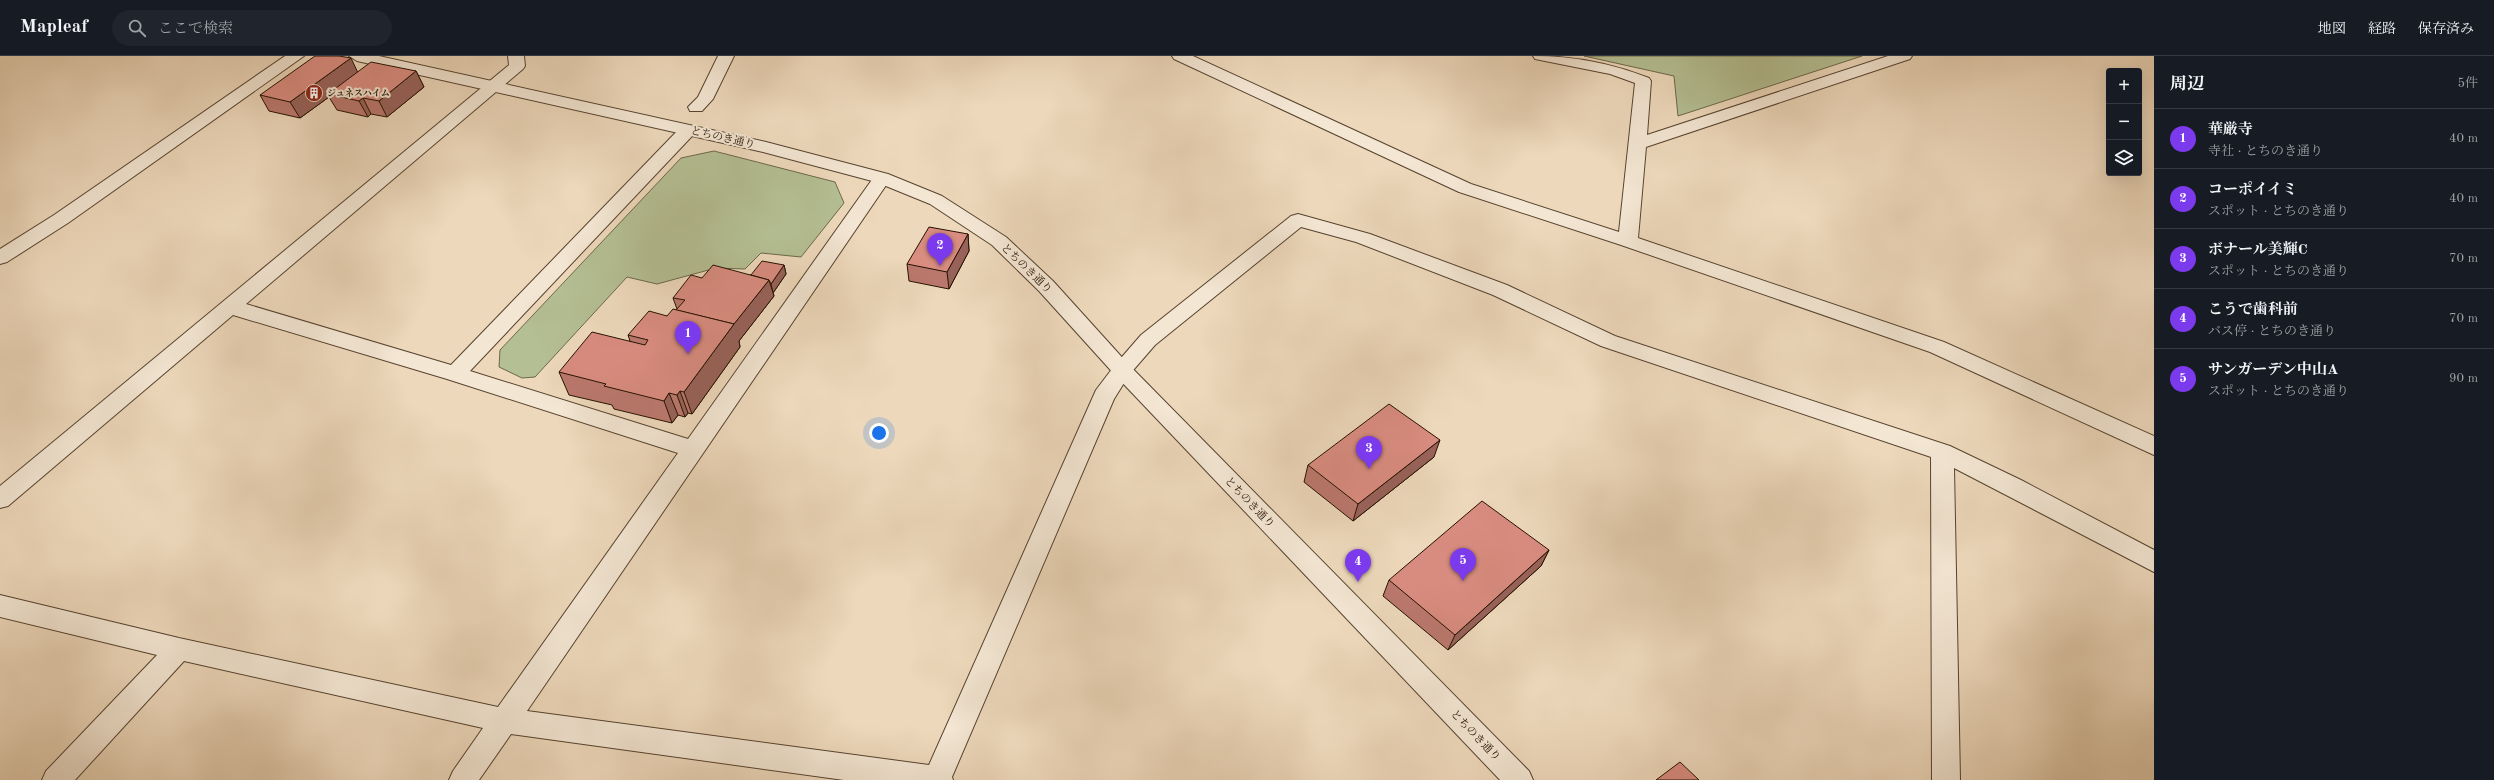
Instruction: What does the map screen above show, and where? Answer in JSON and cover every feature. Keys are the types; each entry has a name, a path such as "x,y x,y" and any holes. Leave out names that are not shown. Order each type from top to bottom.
{"street":[{"path":"0,258 61,219 296,56"},
{"name":"とちのき通り","path":"357,56 766,147 882,178 936,200 999,241 1046,286 1122,370 1519,780"},
{"path":"0,500 493,86 516,66 516,56"},
{"path":"696,107 705,99 726,56"},
{"path":"1180,56 1465,188 1628,240 1937,347 2154,446"},
{"path":"1541,56 1614,70 1643,81 1628,240"},
{"path":"1638,144 1904,56"},
{"path":"455,374 688,130"},
{"path":"462,780 882,178"},
{"path":"0,606 179,649 503,720 938,779 1104,396 1122,370 1148,340 1298,220 1363,238 1500,290 1608,341 1717,380 1942,452 2013,486 2154,562"},
{"path":"231,307 455,374 692,449"},
{"path":"1942,452 1946,780"},
{"path":"56,780 179,649"}],"green space":[{"path":"1584,56 1862,56 1678,116 1674,76"},
{"path":"714,151 835,182 844,203 801,257 761,253 745,269 716,268 657,284 627,277 535,377 522,378 499,367 500,350 681,158"}],"building":[{"path":"315,56 339,56 351,58 290,102 260,95"},
{"path":"371,62 416,71 379,101 363,98 359,101 328,94"},
{"path":"929,227 968,234 947,272 907,264"},
{"path":"762,261 784,265 771,284 769,280 751,275"},
{"path":"713,265 769,280 734,324 676,310 685,300 673,298 691,275 702,278"},
{"path":"673,309 734,324 684,392 680,391 677,395 669,393 664,401 604,386 606,384 559,372 592,332 645,345 648,340 628,335 649,311 667,316"},
{"path":"1389,404 1440,440 1358,504 1308,465"},
{"path":"1482,501 1549,550 1455,635 1389,580"},
{"path":"1680,762 1699,780 1656,780"}],"place":[{"name":"ジュネスハイム","path":"314,93"},
{"name":"コーポイイミ","path":"940,266"},
{"name":"華厳寺","path":"688,354"},
{"name":"ボナール美輝C","path":"1369,469"},
{"name":"サンガーデン中山A","path":"1463,581"},
{"name":"こうで歯科前","path":"1358,582"}]}
